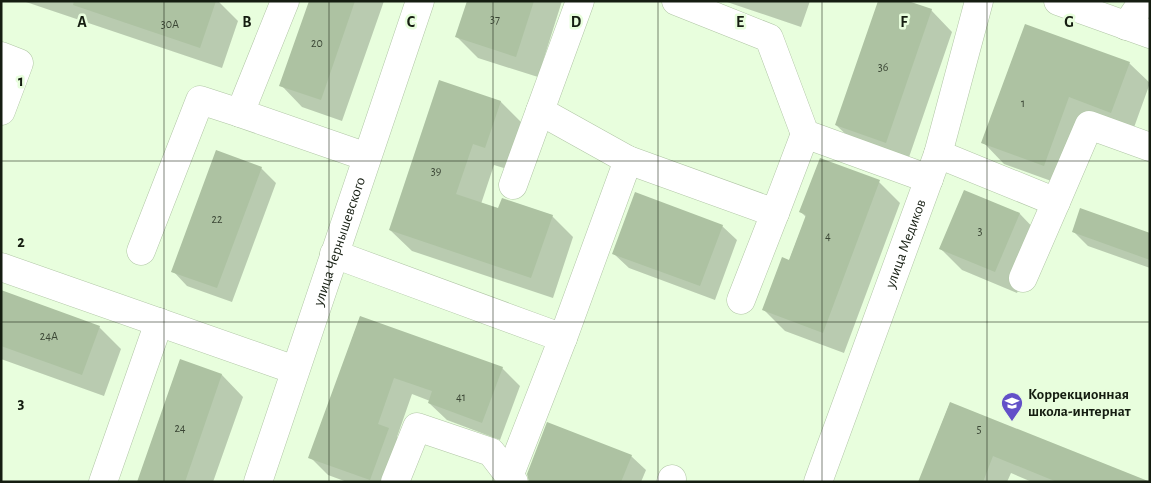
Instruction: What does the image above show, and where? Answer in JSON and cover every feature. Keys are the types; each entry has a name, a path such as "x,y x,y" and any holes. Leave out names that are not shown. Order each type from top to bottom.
{"street":[{"path":"240,113 285,1"},
{"name":"улица Чернышевского","path":"258,482 420,1"},
{"path":"513,185 580,1"},
{"path":"676,1 769,38 804,134 742,300"},
{"name":"улица Медиков","path":"818,482 933,166 979,1"},
{"path":"1058,1 1138,30 1143,1"},
{"path":"1,56 19,63 1,111"},
{"path":"141,250 200,100 367,157"},
{"path":"540,111 628,160 774,213"},
{"path":"1024,278 1089,125 1150,147"},
{"path":"804,134 933,166 1056,202"},
{"path":"512,478 628,160"},
{"path":"334,254 563,338"},
{"path":"1,267 295,370"},
{"path":"103,482 159,322"},
{"path":"396,482 417,427 491,452 512,478"}],"building":[{"path":"74,1 216,1 200,48 73,5"},
{"path":"309,1 355,1 321,100 279,86"},
{"path":"467,1 534,1 516,57 455,37"},
{"path":"878,1 908,1 932,9 886,143 835,125"},
{"path":"1025,24 1130,62 1111,113 1069,97 1044,166 981,143"},
{"path":"439,80 501,101 485,148 473,144 456,194 498,208 502,198 553,215 531,278 389,230"},
{"path":"216,150 262,167 217,288 171,272"},
{"path":"820,158 880,180 823,333 762,310 782,257 789,260 806,215 799,212"},
{"path":"964,190 1020,213 995,272 939,249"},
{"path":"635,192 723,225 700,286 612,254"},
{"path":"1080,208 1150,233 1150,260 1072,232"},
{"path":"1,290 100,326 82,375 1,346"},
{"path":"360,316 503,367 482,423 428,403 432,391 394,378 378,424 389,428 370,480 308,458"},
{"path":"180,359 222,374 185,482 137,482"},
{"path":"950,402 1148,482 1057,482 993,456 983,482 918,482"},
{"path":"547,422 632,455 621,482 529,482 527,474"}],"place":[{"name":"Коррекционная школа-интернат","path":"1012,422"}]}
